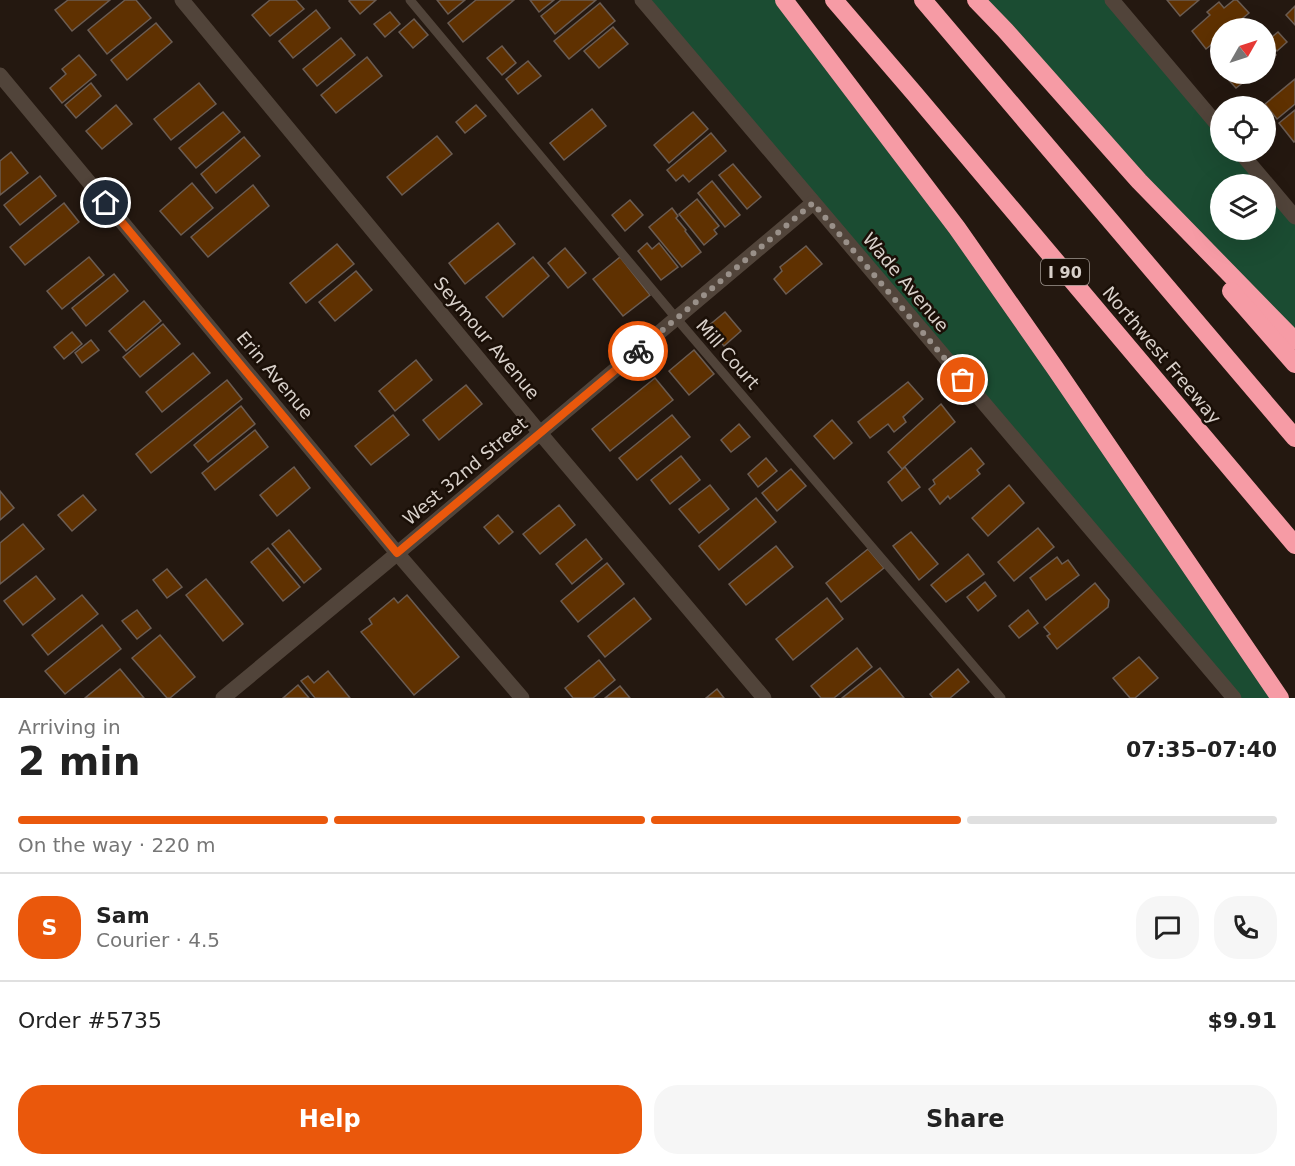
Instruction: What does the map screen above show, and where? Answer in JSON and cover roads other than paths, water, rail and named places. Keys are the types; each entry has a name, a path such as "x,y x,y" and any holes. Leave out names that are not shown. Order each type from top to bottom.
{"highway":[{"path":"784,0 957,228 1280,698"},
{"name":"Northwest Freeway","path":"834,0 1295,546"},
{"path":"923,0 1295,438"},
{"path":"976,0 1139,181 1295,364"},
{"path":"1139,181 1295,341"}],"street":[{"name":"Seymour Avenue","path":"182,0 540,433 764,698"},
{"name":"Wade Avenue","path":"642,0 1234,698"},
{"path":"1112,0 1210,116"},
{"name":"Erin Avenue","path":"0,75 397,553 522,698"},
{"path":"1248,162 1295,217"},
{"name":"West 32nd Street","path":"223,698 813,203"}],"lane":[{"name":"Mill Court","path":"410,0 676,318 1001,698"}]}
